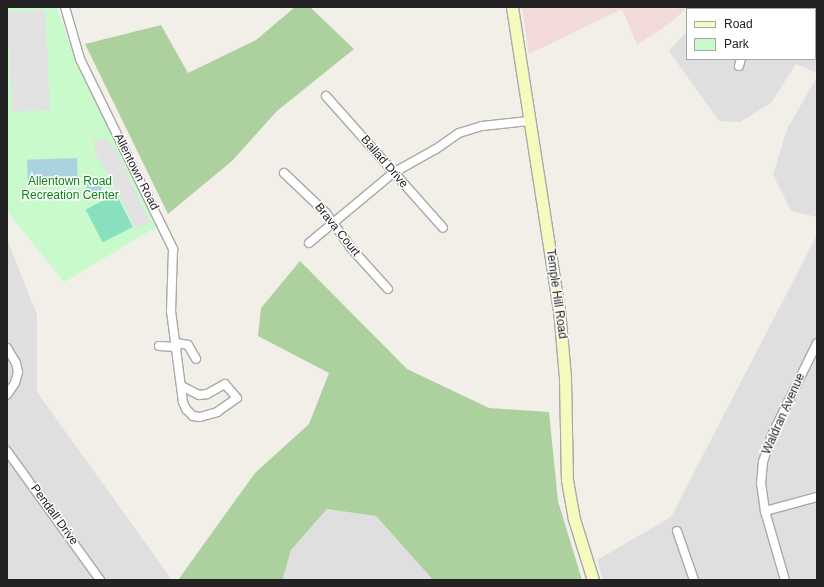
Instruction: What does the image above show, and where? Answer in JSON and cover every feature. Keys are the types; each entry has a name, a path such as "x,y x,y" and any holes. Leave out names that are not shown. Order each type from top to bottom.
{"main road":[{"name":"Temple Hill Road","path":"512,7 559,309 565,378 567,480 574,519 593,580"}],"street":[{"name":"Allentown Road","path":"65,7 80,59 173,249 174,268 170,292 181,386 186,409 193,416 217,412 236,398 226,384 207,394 199,395 181,386"},
{"name":"Ballad Drive","path":"326,96 443,228"},
{"path":"309,243 393,173 436,149 459,133 482,126 529,121"},
{"name":"Brava Court","path":"284,173 334,222 351,248 388,289"},
{"name":"Waldran Avenue","path":"785,580 765,511 761,479 767,448 817,343"},
{"path":"159,346 188,345 196,359"},
{"path":"7,348 16,363 18,372 15,383 7,395"},
{"name":"Pendall Drive","path":"7,451 100,580"},
{"path":"765,511 817,497"},
{"path":"677,532 694,580"}],"shaded area":[{"path":"522,7 687,7 672,22 637,45 622,9 529,54"},
{"path":"817,7 817,73 796,64 771,103 740,122 719,121 669,51 686,32 686,60 816,60 816,8 709,8"},
{"path":"45,10 50,110 12,112 7,12"},
{"path":"817,77 817,217 791,211 773,175 787,129"},
{"path":"106,139 114,146 150,222 136,229 96,154 93,140"},
{"path":"817,235 817,580 603,580 597,560 671,517"},
{"path":"7,239 37,315 37,392 172,580 7,580"},
{"path":"327,509 375,515 433,580 285,580 283,578 291,550"}],"green space":[{"name":"Allentown Road Recreation Center","path":"57,7 73,54 158,226 64,282 7,211 7,8"},
{"path":"295,7 310,7 354,49 277,111 232,161 168,214 85,44 161,25 188,73 256,40"},
{"path":"116,194 133,227 103,242 86,209"},
{"path":"300,261 407,369 489,408 549,412 558,501 582,580 433,580 376,516 327,509 291,550 283,578 285,580 178,580 255,473 309,424 329,373 258,336 261,308"}],"water":[{"path":"77,158 78,181 28,183 27,160"},
{"path":"94,179 100,181 102,187 100,193 94,195 88,193 86,187 88,181"}]}
